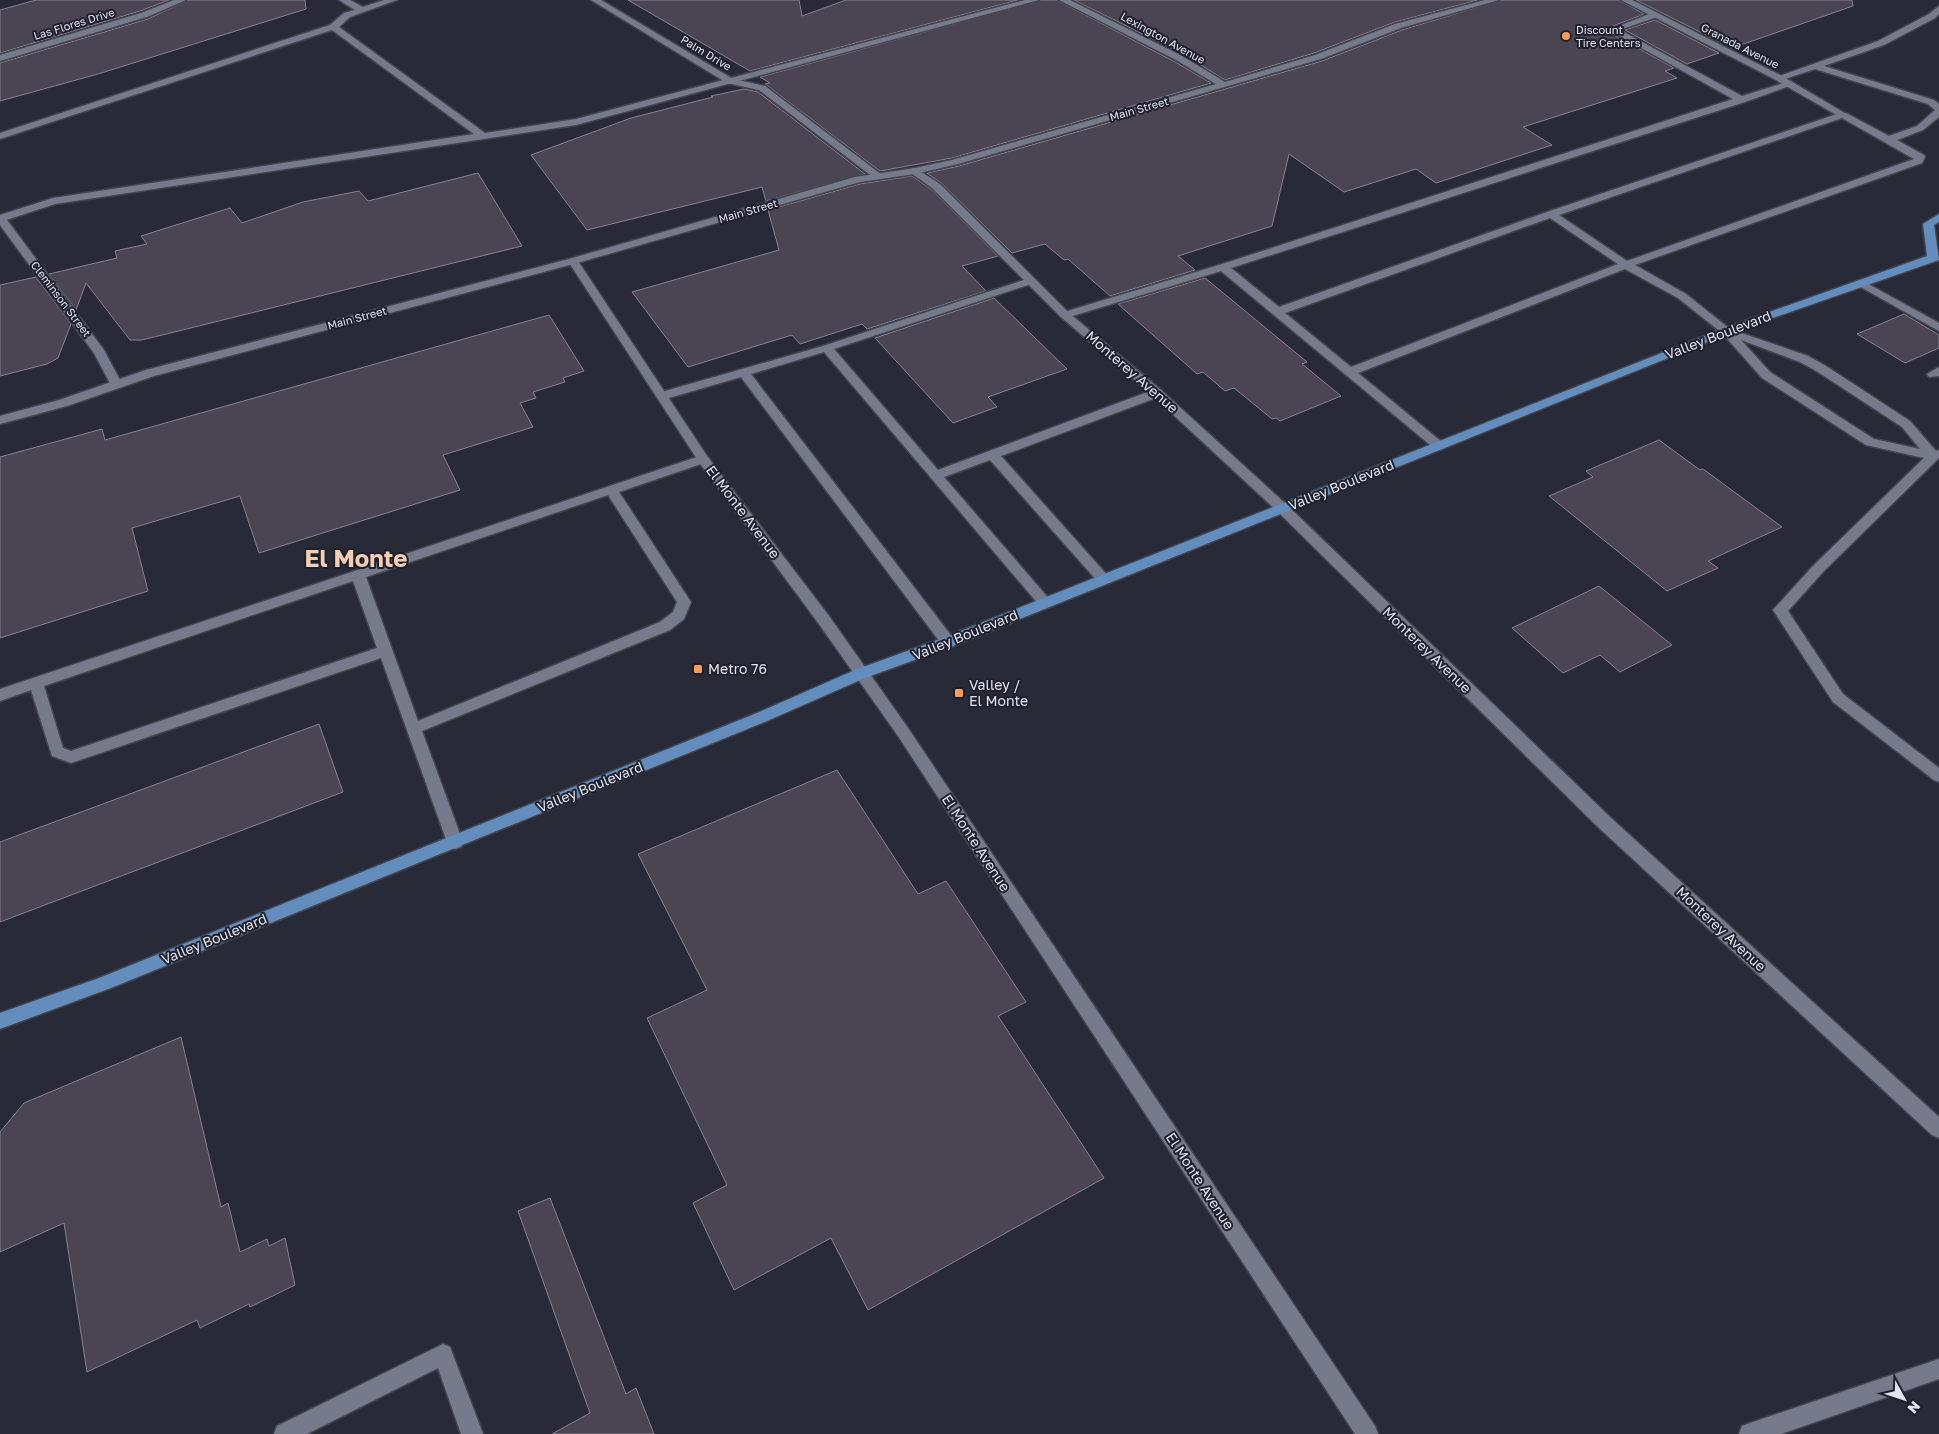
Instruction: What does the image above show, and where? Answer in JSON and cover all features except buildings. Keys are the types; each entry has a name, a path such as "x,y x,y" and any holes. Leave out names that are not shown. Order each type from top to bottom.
{"main road":[{"name":"Valley Boulevard","path":"0,1021 105,983 762,717 860,674 948,642 1726,331 1936,256 1928,224 1939,218"}],"street":[{"name":"Las Flores Drive","path":"0,58 144,15 182,0"},
{"path":"343,0 362,10"},
{"path":"0,136 333,27 347,15 392,0"},
{"name":"Palm Drive","path":"595,0 730,81 762,88 877,175"},
{"path":"0,219 53,201 576,122 1036,0"},
{"name":"Lexington Avenue","path":"1063,0 1179,58 1224,86"},
{"name":"Main Street","path":"0,420 63,403 150,373 573,261 877,175 915,171 954,162 1224,86 1318,57 1398,26 1494,0"},
{"name":"Granada Avenue","path":"1626,0 1779,78 1920,157 1918,161 1626,265"},
{"path":"1779,78 1881,43 1932,16 1939,9"},
{"path":"1654,15 1613,30 1742,100"},
{"path":"333,27 483,136"},
{"path":"1816,66 1931,102 1939,110 1920,128 1890,140"},
{"path":"1065,315 1223,267 1790,84"},
{"path":"1276,312 1551,214 1843,115"},
{"name":"Monterey Avenue","path":"915,171 936,186 1065,315 1157,393 1282,508 1604,822 1939,1129"},
{"path":"1551,214 1626,265 1682,296 1726,331 1766,374 1870,442 1936,455"},
{"name":"Cleminson Street","path":"0,219 100,352 116,384"},
{"name":"El Monte Avenue","path":"573,261 703,459 824,620 860,674 903,732 1367,1434"},
{"path":"1350,372 1626,265"},
{"path":"1223,267 1439,446"},
{"path":"662,396 827,348 1030,281"},
{"path":"1861,283 1939,328"},
{"path":"1726,331 1804,359 1822,369 1906,424 1936,455"},
{"path":"827,348 1045,603"},
{"path":"744,372 948,642"},
{"path":"936,475 1157,393"},
{"path":"992,455 1104,580"},
{"path":"1936,455 1818,569 1780,610 1838,698 1939,776"},
{"path":"0,694 703,459"},
{"path":"413,728 665,626 679,615 684,602 611,490"},
{"path":"358,575 454,842"},
{"path":"36,683 57,752 71,757 385,652"},
{"path":"296,1432 443,1354 472,1434"},
{"path":"1750,1434 1939,1369"}],"place":[{"name":"Discount Tire Centers","path":"1566,36"},
{"name":"Metro 76","path":"698,669"},
{"name":"Valley / El Monte","path":"959,693"}],"district":[{"name":"El Monte","path":"356,559"}]}
